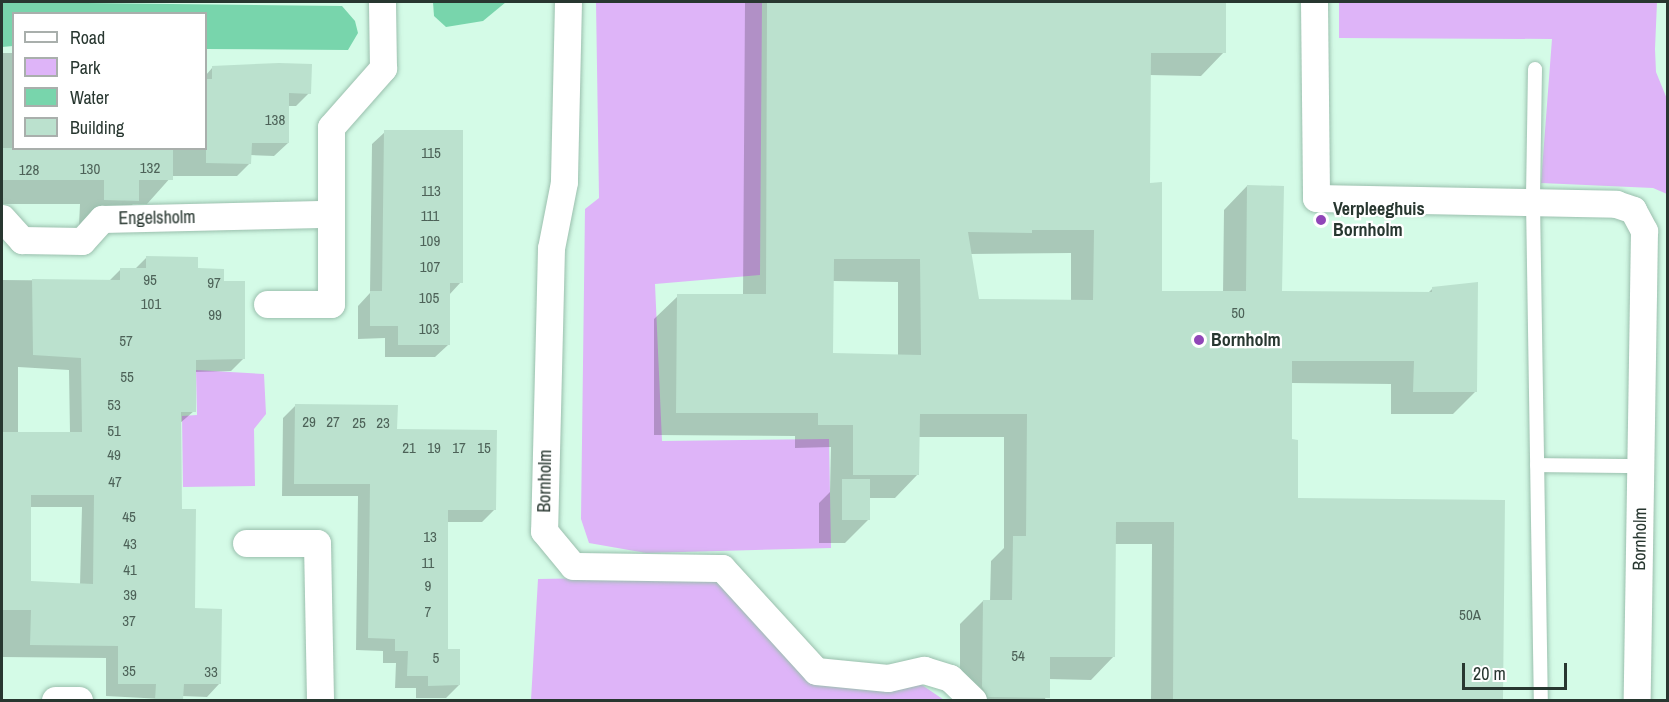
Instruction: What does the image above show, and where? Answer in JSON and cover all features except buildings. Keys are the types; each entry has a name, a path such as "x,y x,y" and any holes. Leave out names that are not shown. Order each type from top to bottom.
{"street":[{"path":"267,304 331,304 331,126 383,68 382,2"},
{"name":"Bornholm","path":"568,2 564,182 551,248 544,531 573,566 722,568 816,671 888,678 924,670 950,678 973,700"},
{"name":"Bornholm","path":"1314,2 1316,198 1616,204 1633,210 1644,231 1637,700"},
{"name":"Engelsholm","path":"2,218 22,240 82,241 102,219 331,214"},
{"path":"246,543 316,543 320,700"},
{"path":"55,700 79,700"}],"lane":[{"path":"1535,69 1533,202 1541,700"},
{"path":"1537,465 1641,466"}],"green space":[{"path":"596,2 762,2 760,275 655,284 662,441 829,439 831,548 646,553 589,543 581,519 585,209 599,198"},
{"path":"1339,2 1657,2 1656,72 1667,99 1667,194 1653,188 1541,183 1552,39 1339,38"},
{"path":"196,370 264,374 266,414 254,429 255,486 183,487 182,416 197,415"},
{"path":"723,576 823,685 922,685 944,700 531,700 538,579"}],"water":[{"path":"2,2 342,6 355,21 358,33 348,50 207,49 207,12 12,12 12,46 2,47"},
{"path":"433,2 506,2 483,21 446,27 434,16"}],"place":[{"name":"Verpleeghuis Bornholm","path":"1321,220"},
{"name":"Bornholm","path":"1199,340"}]}
